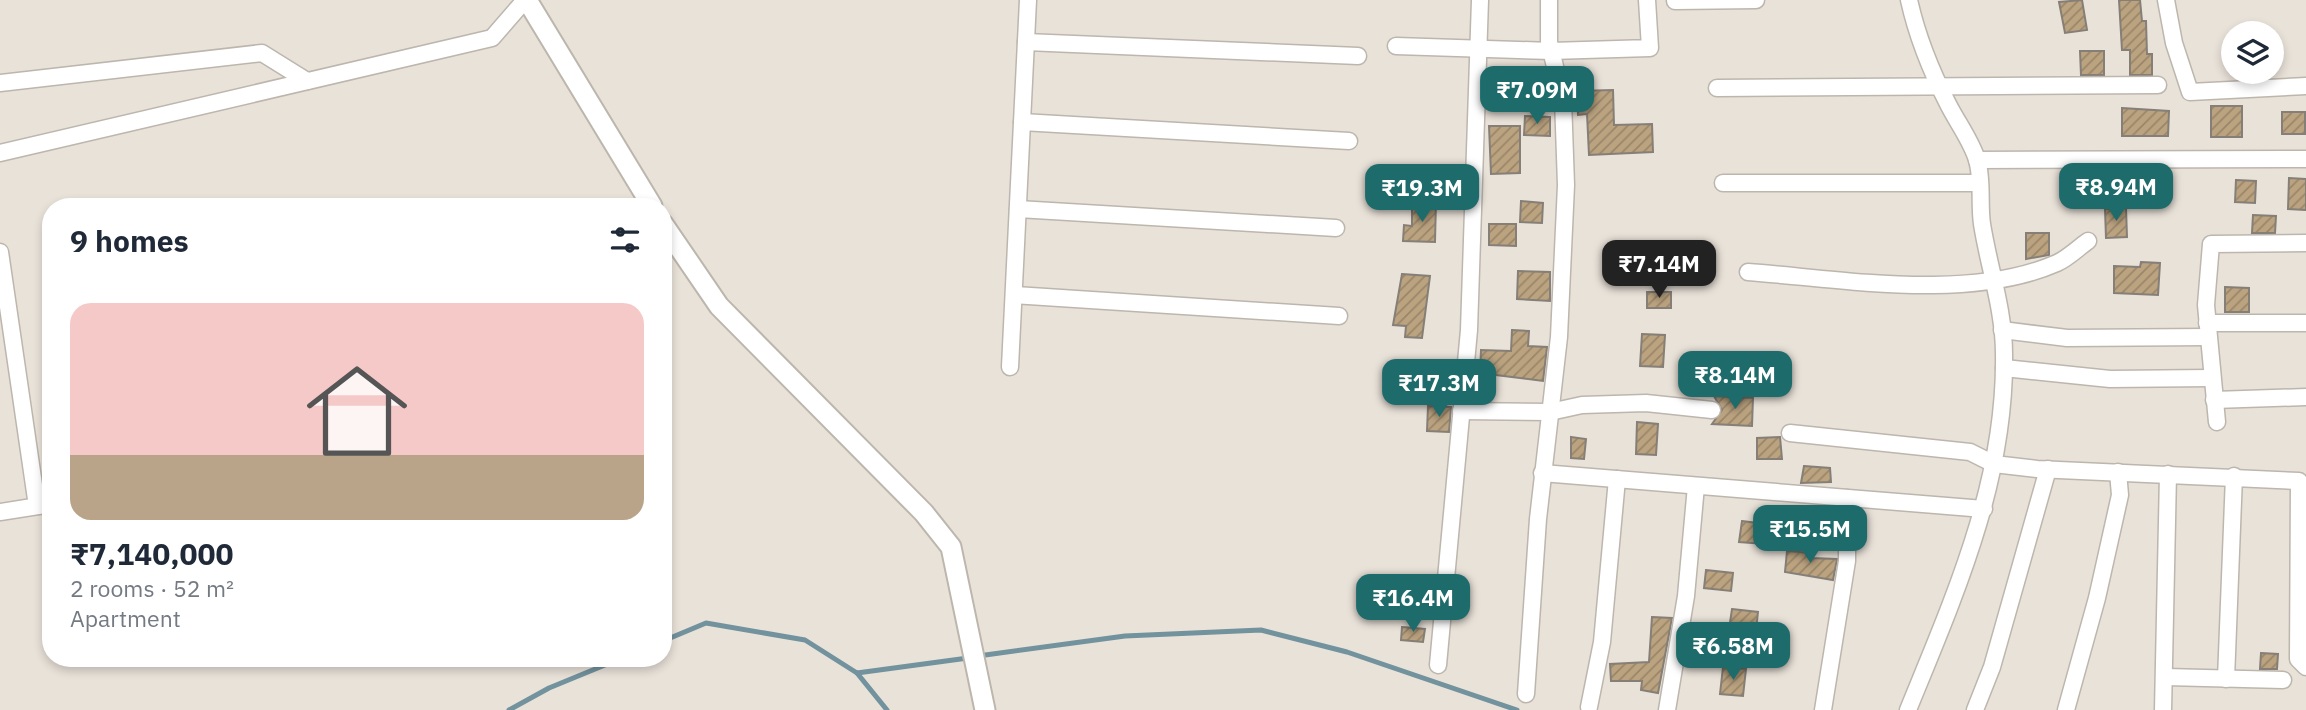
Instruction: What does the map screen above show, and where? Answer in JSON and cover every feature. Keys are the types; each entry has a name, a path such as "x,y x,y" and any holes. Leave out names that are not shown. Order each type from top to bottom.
{"street":[{"path":"0,153 492,38 526,0 647,198"},
{"path":"1010,368 1028,0"},
{"path":"1438,666 1470,317 1480,0"},
{"path":"1526,694 1542,473 1559,337 1566,185 1563,99 1551,51 1549,0"},
{"path":"1396,46 1551,51 1650,48 1647,0"},
{"path":"1675,1 1756,0"},
{"path":"1908,710 1954,596 1984,509 2002,421 2004,368 1996,279 1982,224 1977,160 1938,85 1916,31 1909,0"},
{"path":"2166,0 2174,43 2190,92 2306,86"},
{"path":"1026,42 1358,56"},
{"path":"0,83 262,53 307,81"},
{"path":"1717,88 2158,85"},
{"path":"1022,122 1349,141"},
{"path":"1977,160 2306,159"},
{"path":"1723,183 1979,183"},
{"path":"1018,209 1336,228"},
{"path":"672,237 719,306 924,513 951,547 985,710"},
{"path":"1748,272 1954,284 1996,279 2059,262 2088,242"},
{"path":"2217,422 2208,330 2211,244 2306,243"},
{"path":"0,252 42,494"},
{"path":"1014,295 1339,316"},
{"path":"2002,331 2067,338 2306,323"},
{"path":"2004,368 2110,379 2211,378"},
{"path":"2214,400 2306,397"},
{"path":"1461,411 1550,412 1582,405 1646,403 1712,410"},
{"path":"1790,433 1970,452 1994,464 2299,481 2298,659 2306,667"},
{"path":"1975,710 1992,667 2048,469"},
{"path":"2066,710 2098,598 2120,495 2118,472"},
{"path":"1542,473 1984,509"},
{"path":"2164,710 2168,474"},
{"path":"2227,679 2234,476"},
{"path":"1589,706 1602,642 1616,479"},
{"path":"1667,710 1686,596 1696,486"},
{"path":"1823,710 1847,561 1847,498"},
{"path":"0,512 42,505"},
{"path":"2166,677 2283,680"}],"building":[{"path":"2082,0 2087,30 2065,33 2059,2"},
{"path":"2119,0 2140,0 2142,21 2146,21 2147,54 2152,54 2152,75 2130,75 2130,50 2122,50"},
{"path":"2080,51 2104,51 2104,75 2081,75"},
{"path":"1613,90 1614,125 1652,124 1653,152 1589,155 1587,114 1578,115 1577,91"},
{"path":"2211,106 2242,106 2242,137 2211,137"},
{"path":"2122,108 2169,111 2168,136 2122,136"},
{"path":"2282,112 2305,112 2305,134 2282,134"},
{"path":"1525,116 1550,117 1550,136 1524,135"},
{"path":"1489,126 1520,126 1520,173 1491,174"},
{"path":"2072,172 2094,172 2093,201 2071,200"},
{"path":"2289,178 2306,179 2306,210 2288,209"},
{"path":"2236,180 2256,181 2255,203 2235,202"},
{"path":"1423,199 1436,200 1435,242 1403,241 1404,225 1412,226 1412,208 1423,208"},
{"path":"1521,201 1543,203 1542,223 1520,222"},
{"path":"2126,208 2127,237 2106,238 2105,209"},
{"path":"2253,215 2276,216 2275,233 2252,233"},
{"path":"1489,224 1516,224 1516,246 1489,245"},
{"path":"2026,233 2049,233 2049,255 2026,259"},
{"path":"2141,262 2160,263 2158,295 2114,293 2114,266 2140,267"},
{"path":"1518,271 1550,272 1550,301 1517,299"},
{"path":"1402,274 1430,276 1422,338 1405,337 1406,326 1393,325"},
{"path":"2225,287 2249,288 2249,312 2225,312"},
{"path":"1647,292 1671,292 1671,308 1647,308"},
{"path":"1512,330 1529,331 1528,346 1547,347 1543,381 1480,373 1481,350 1511,351"},
{"path":"1642,334 1665,335 1663,367 1640,366"},
{"path":"1714,396 1753,398 1752,426 1712,424 1722,410"},
{"path":"1428,406 1451,407 1449,432 1427,431"},
{"path":"1637,422 1658,424 1656,455 1636,454"},
{"path":"1571,437 1586,439 1584,459 1571,458"},
{"path":"1780,437 1782,459 1757,459 1757,438"},
{"path":"1804,466 1830,468 1831,482 1801,483"},
{"path":"1742,521 1765,524 1765,544 1739,542"},
{"path":"1787,551 1811,553 1811,558 1837,559 1833,580 1785,572"},
{"path":"1706,570 1733,573 1731,591 1704,588"},
{"path":"1732,609 1758,612 1755,639 1728,636"},
{"path":"1652,617 1672,618 1658,693 1641,690 1642,681 1611,681 1610,664 1649,662"},
{"path":"1402,627 1425,629 1423,642 1401,640"},
{"path":"2261,653 2278,654 2277,669 2260,669"},
{"path":"1723,667 1746,669 1743,696 1720,694"}],"waterway":[{"path":"672,637 706,623 805,640 857,673 968,658"},
{"path":"978,656 1125,636 1261,630 1347,652 1517,710"},
{"path":"509,710 549,688 600,667"},
{"path":"857,673 887,710"}]}
